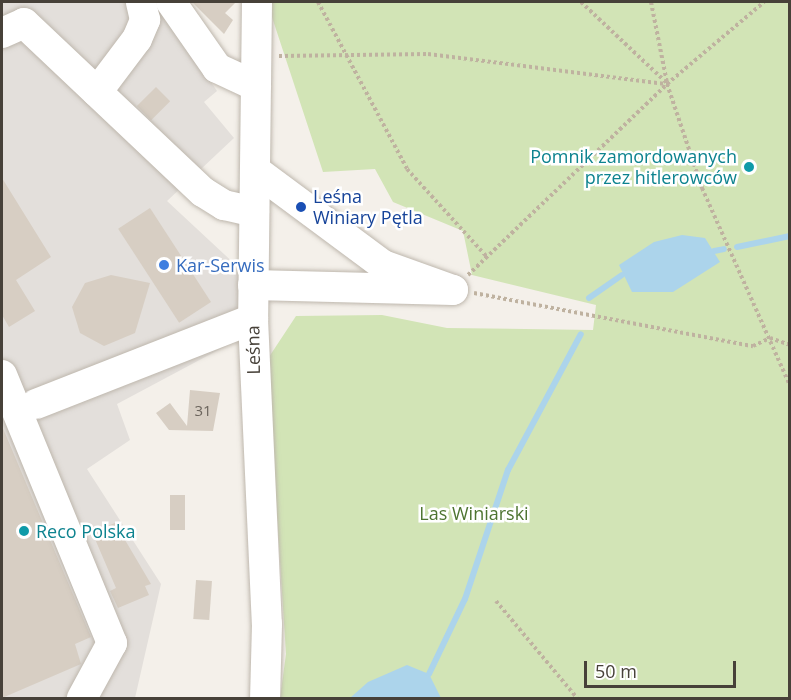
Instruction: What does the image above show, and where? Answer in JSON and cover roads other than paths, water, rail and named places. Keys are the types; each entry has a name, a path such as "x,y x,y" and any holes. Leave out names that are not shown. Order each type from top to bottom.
{"street":[{"path":"97,92 137,39 145,20 141,2"},
{"path":"171,2 217,68 256,71"},
{"name":"Leśna","path":"257,2 253,318 267,624 264,699"},
{"path":"2,33 24,23 203,192 224,205 254,212"},
{"path":"253,285 453,290 384,265 255,170"},
{"path":"36,404 253,318"},
{"path":"2,375 112,643 82,699"}],"water":[{"path":"682,235 705,238 720,262 673,292 632,292 619,265 654,242"},
{"path":"407,665 429,674 441,698 350,698 368,682"}],"waterway":[{"path":"737,247 790,236"},
{"path":"714,251 724,249"},
{"path":"589,298 622,275"},
{"path":"429,674 465,599 508,470 581,334"}],"place":[{"name":"Pomnik zamordowanych przez hitlerowców","path":"749,167"},
{"name":"Leśna Winiary Pętla","path":"301,207"},
{"name":"Kar-Serwis","path":"164,265"},
{"name":"Reco Polska","path":"24,531"}],"park label":[{"name":"Las Winiarski","path":"474,513"}]}
